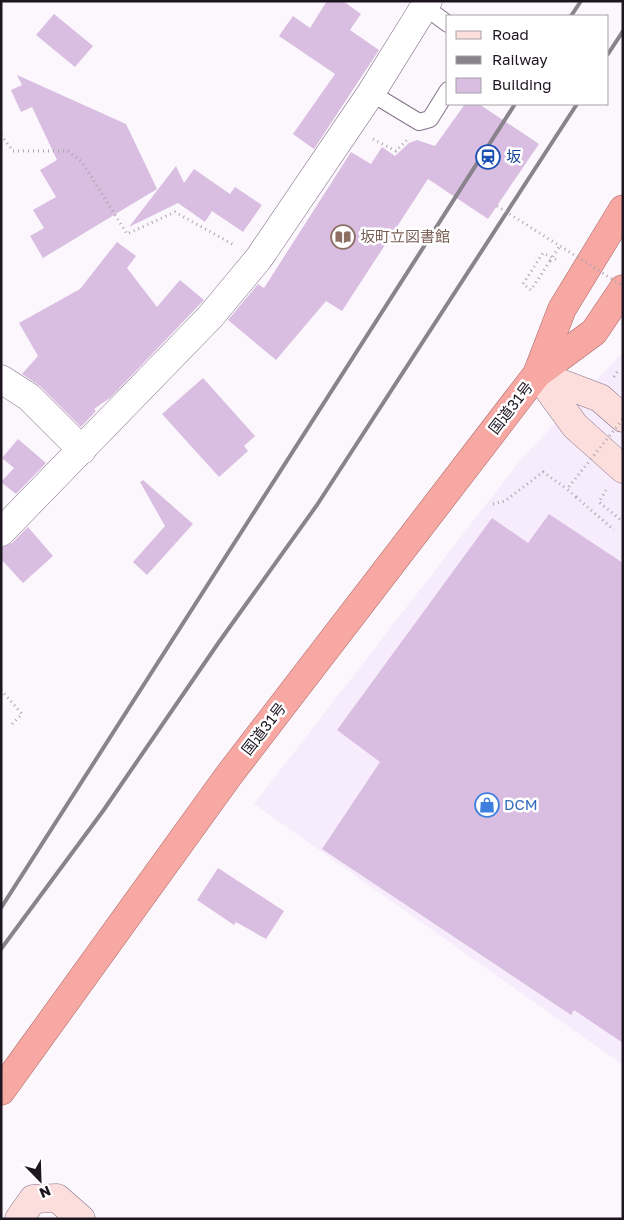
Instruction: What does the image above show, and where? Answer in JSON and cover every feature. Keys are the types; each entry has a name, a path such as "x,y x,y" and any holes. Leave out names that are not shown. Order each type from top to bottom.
{"highway":[{"name":"国道31号","path":"537,374 562,309 623,209"},
{"name":"国道31号","path":"1,1091 229,775 537,374 594,332 623,288"}],"main road":[{"path":"537,374 600,398 623,419"},
{"path":"537,374 575,426 623,468"},
{"path":"19,1219 33,1199 57,1198 81,1219"}],"street":[{"path":"1,532 210,317 258,258 371,92 427,4"},
{"path":"1,379 29,397 82,450"}],"lane":[{"path":"427,4 446,22"},
{"path":"371,92 419,122 430,119 446,93"}],"path":[{"path":"1,135 13,151 68,151 82,162 127,234 174,212 258,258"},
{"path":"497,206 623,288"},
{"path":"559,247 531,290 523,284 543,253 562,262"},
{"path":"567,489 623,419"},
{"path":"493,504 504,501 543,472 567,489 614,530"},
{"path":"606,490 599,502 622,521"},
{"path":"1,690 22,714 11,725"}],"shaded area":[{"name":"DCM","path":"623,352 623,1065 254,804 522,458"}],"building":[{"path":"327,1 343,1 361,14 350,30 379,50 314,149 293,134 335,74 279,36 293,16 310,28"},
{"path":"54,14 93,46 75,67 36,35"},
{"path":"17,75 126,124 157,189 43,258 30,236 44,228 33,210 56,197 40,170 57,160 32,107 21,112 11,90 22,85"},
{"path":"464,105 480,105 539,144 488,219 428,179 342,311 326,301 276,360 228,320 258,284 264,288 351,152 371,164 382,147 395,156 409,143 417,140 435,146"},
{"path":"176,166 184,183 194,169 230,194 235,187 262,205 243,232 212,211 205,222 178,203 129,227"},
{"path":"117,242 136,256 127,268 157,307 180,280 204,300 110,398 94,409 96,411 81,427 40,386 22,374 38,356 19,323 80,289"},
{"path":"203,378 255,436 244,446 248,451 219,477 162,414"},
{"path":"18,439 46,463 16,494 1,482 14,468 2,458"},
{"path":"143,480 193,524 147,575 133,562 165,526 140,482"},
{"name":"DCM","path":"549,514 623,563 623,1043 574,1010 571,1015 322,849 380,762 337,730 492,518 528,543"},
{"path":"28,527 53,556 23,583 1,559 1,547 12,543"},
{"path":"218,868 284,911 266,939 236,922 234,925 197,900"}],"railway":[{"path":"572,15 581,1"},
{"path":"609,52 623,31"},
{"path":"1,908 514,105"},
{"path":"1,949 103,811 219,642 317,505 576,105"}],"place":[{"name":"坂","path":"488,157"},
{"name":"坂町立図書館","path":"343,237"},
{"name":"DCM","path":"487,805"}]}
